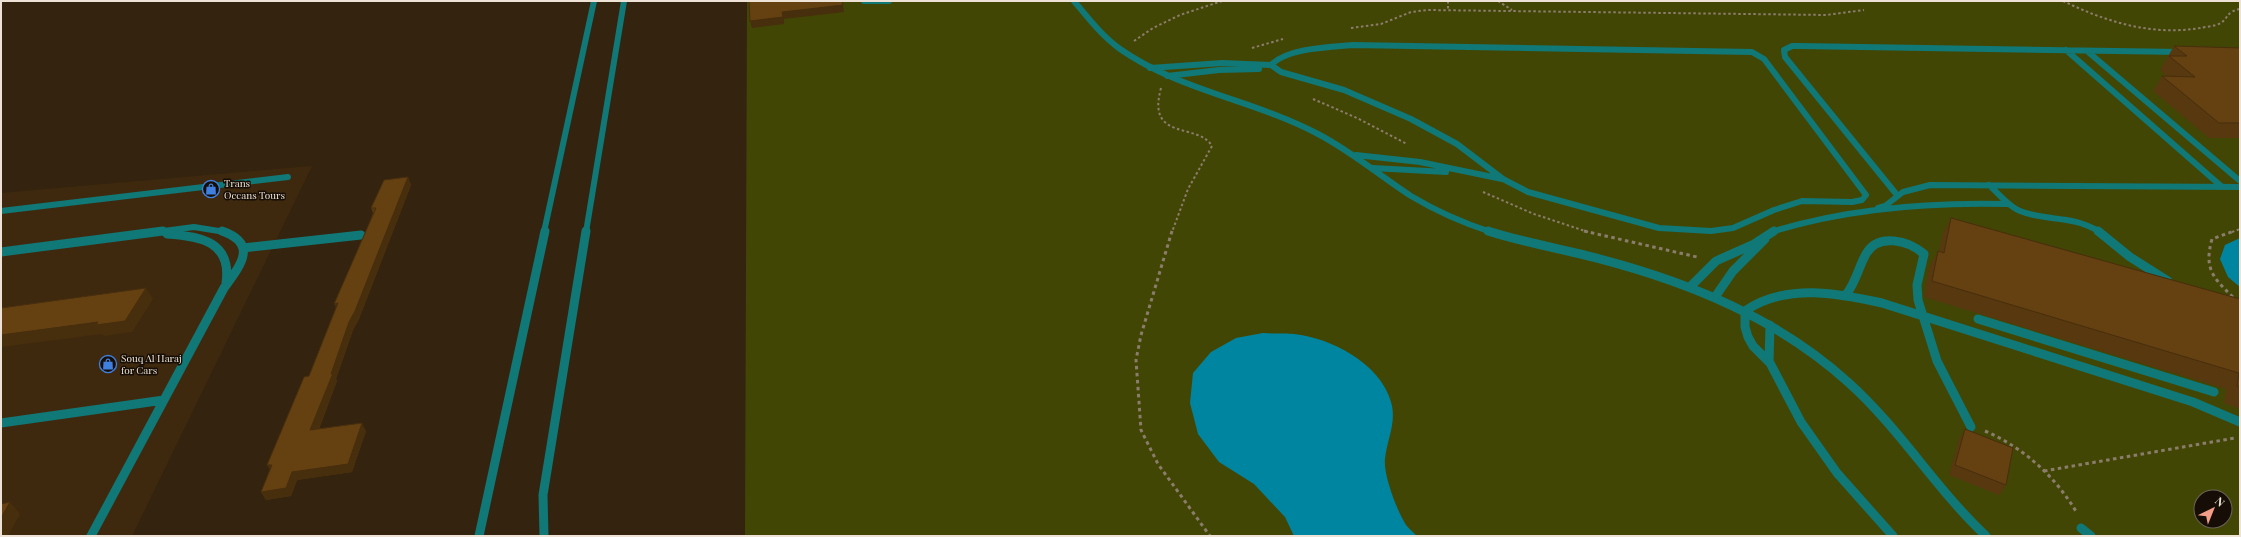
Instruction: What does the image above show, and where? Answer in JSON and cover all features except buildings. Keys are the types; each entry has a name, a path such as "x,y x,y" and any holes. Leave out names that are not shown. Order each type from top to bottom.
{"street":[{"path":"479,536 594,1"},
{"path":"544,536 543,495 624,1"},
{"path":"864,1 889,1"},
{"path":"1074,1 1099,32 1118,48 1149,68 1215,95 1274,114 1330,140 1356,155 1389,182 1417,200 1450,217 1488,231 1529,243 1628,267 1690,287 1716,297 1770,325 1810,351 1846,380 1879,413 1938,487 1986,536"},
{"path":"1149,68 1222,63 1273,67 1344,90 1404,115 1457,144 1503,179 1543,198 1660,228 1686,231 1711,231 1733,228 1774,210 1802,201 1858,202 1865,198 1866,195 1764,59 1752,52 1353,45 1292,54 1277,59 1273,67"},
{"path":"1898,195 1784,54 1784,50 1792,46 1834,46 2191,52"},
{"path":"2066,50 2222,186"},
{"path":"2087,51 2240,181"},
{"path":"1166,76 1219,70 1273,67"},
{"path":"1356,155 1420,162 1503,179"},
{"path":"1373,168 1442,171 1515,186"},
{"path":"1,212 288,178"},
{"path":"1690,287 1716,261 1754,244 1771,232 1823,218 1886,207 1898,195 1912,188 1930,185 2240,187"},
{"path":"1989,185 2008,204 2025,214 2064,218 2089,225 2108,237 2130,258 2174,284"},
{"path":"1878,208 1940,203 2008,204"},
{"path":"1,252 174,229 211,228 225,231 236,237 243,248 244,254 241,265 224,288 91,536"},
{"path":"1716,297 1726,279 1740,264 1757,250 1771,232"},
{"path":"140,234 182,234 213,244 222,253 228,263 228,275 224,288"},
{"path":"243,248 361,235"},
{"path":"1845,296 1856,284 1868,248 1874,244 1885,241 1906,243 1917,248 1924,254 1917,285 1918,300 1937,361 1971,427"},
{"path":"1893,536 1860,501 1821,451 1790,405 1769,362 1756,349 1747,335 1744,323 1745,311 1757,302 1775,296 1796,293 1845,296 1897,307 2193,402 2240,422"},
{"path":"1978,319 2214,392"},
{"path":"1769,362 1770,325"},
{"path":"2119,378 2120,363"},
{"path":"1,424 164,400"},
{"path":"2081,528 2091,536"}],"path":[{"path":"1118,48 1142,38 1153,28 1180,15 1222,1"},
{"path":"1448,1 1448,10"},
{"path":"1498,1 1512,11"},
{"path":"2063,1 2115,23 2135,27 2174,29 2212,26 2221,23 2225,16 2233,10 2240,9"},
{"path":"1347,29 1381,24 1418,10 1826,15 1864,10"},
{"path":"1251,48 1287,38"},
{"path":"1166,76 1157,96 1155,107 1158,116 1166,123 1209,141 1212,146 1186,195 1171,235 1141,335 1136,360 1137,396 1141,430 1158,464 1210,536"},
{"path":"1306,96 1357,118 1412,147"},
{"path":"1480,191 1538,215 1594,233 1654,249 1716,261"},
{"path":"2236,299 2211,275 2207,256 2212,240 2240,229"},
{"path":"1971,427 2010,442 2044,471 2072,502 2081,528"},
{"path":"2044,471 2240,437"}],"shaded area":[{"path":"747,1 2240,1 2240,536 745,536"},
{"name":"Souq Al Haraj for Cars","path":"312,166 132,536 1,536 1,193"}],"water":[{"path":"2240,238 2240,287 2228,277 2220,259 2225,245"},
{"path":"1263,333 1294,334 1308,336 1323,341 1352,355 1365,364 1376,375 1385,388 1393,409 1392,424 1385,459 1388,483 1402,519 1417,536 1294,536 1285,517 1254,484 1219,462 1198,434 1190,403 1193,373 1211,352 1236,338"}],"place":[{"name":"Trans Oceans Tours","path":"211,189"},
{"name":"Souq Al Haraj for Cars","path":"108,364"}]}
